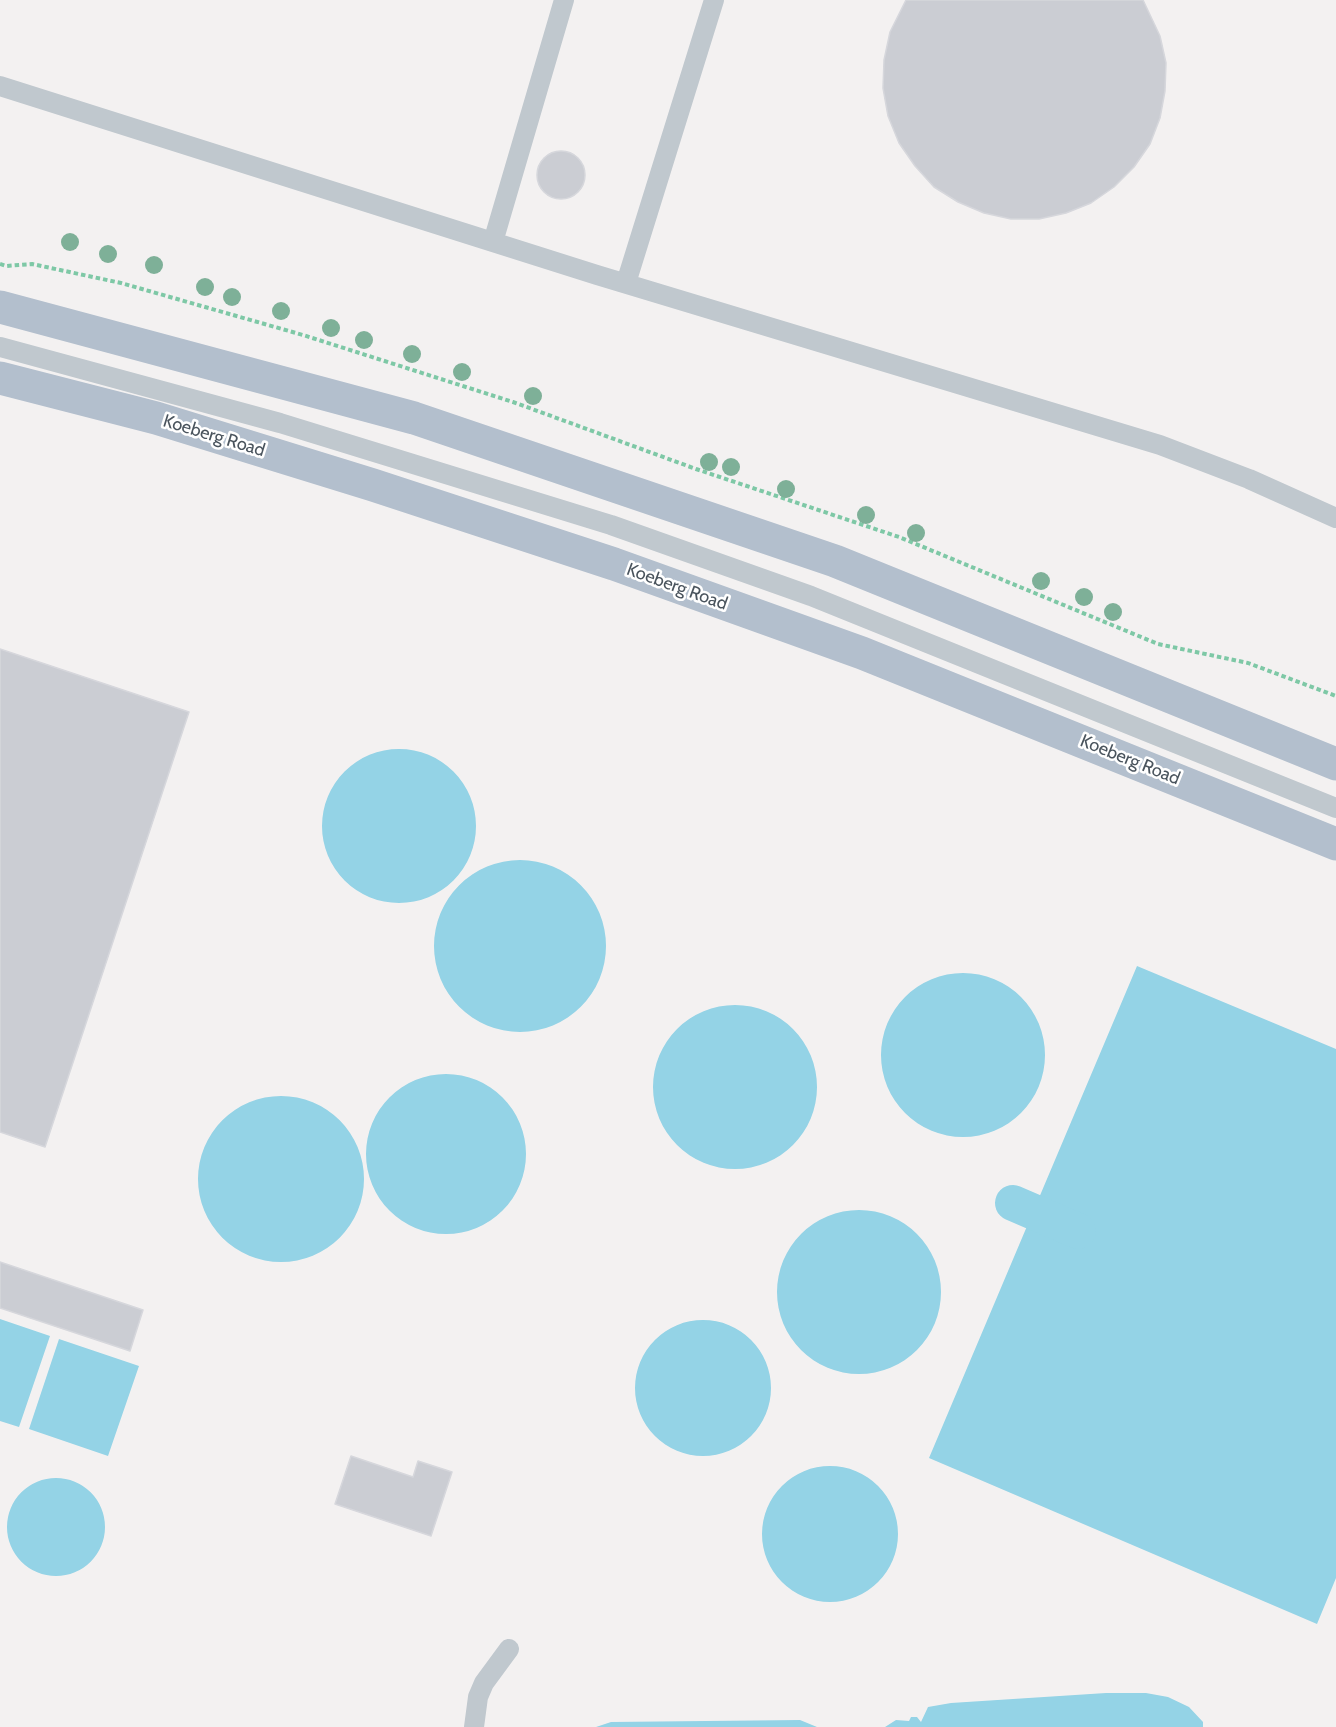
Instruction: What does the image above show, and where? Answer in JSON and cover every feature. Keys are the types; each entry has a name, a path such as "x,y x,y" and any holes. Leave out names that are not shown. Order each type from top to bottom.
{"main road":[{"path":"0,306 414,418 835,561 1336,764"},
{"name":"Koeberg Road","path":"0,378 156,418 373,485 614,564 862,653 1336,844"}],"lane":[{"path":"493,242 564,0"},
{"path":"626,284 714,0"},
{"path":"0,86 626,284 1160,445 1249,479 1336,518"},
{"path":"0,347 280,423 611,525 811,596 1336,808"},
{"path":"474,1727 478,1697 484,1683 509,1649"}],"path":[{"path":"0,264 6,266 32,264 121,282 303,335 513,402 696,469 899,537 1158,644 1248,663 1336,696"}],"water":[{"path":"399,749 414,750 429,755 454,771 470,796 475,811 475,841 470,856 454,881 429,897 414,902 399,903 384,902 369,897 344,881 328,856 323,841 322,826 323,811 328,796 344,771 369,755 384,750"},
{"path":"520,860 537,861 553,866 568,874 581,885 592,898 600,913 605,929 605,963 600,979 592,994 581,1007 568,1018 553,1026 537,1031 520,1032 503,1031 487,1026 472,1018 459,1007 448,994 440,979 435,963 434,946 435,929 440,913 448,898 459,885 472,874 487,866 503,861"},
{"path":"1137,966 1336,1049 1336,1578 1317,1624 929,1458"},
{"path":"963,973 994,979 1021,997 1039,1024 1045,1055 1039,1086 1021,1113 994,1131 963,1137 932,1131 905,1113 887,1086 881,1055 887,1024 905,997 932,979"},
{"path":"735,1005 766,1011 793,1029 811,1056 817,1087 811,1118 793,1145 766,1163 735,1169 704,1163 677,1145 659,1118 653,1087 659,1056 677,1029 704,1011"},
{"path":"446,1074 477,1080 502,1098 520,1123 526,1154 520,1185 502,1210 477,1228 446,1234 415,1228 390,1210 372,1185 366,1154 372,1123 390,1098 415,1080"},
{"path":"281,1096 313,1102 340,1120 358,1147 364,1179 358,1211 340,1238 313,1256 281,1262 249,1256 222,1238 204,1211 198,1179 204,1147 222,1120 249,1102"},
{"path":"859,1210 890,1216 917,1234 935,1261 941,1292 935,1323 917,1350 890,1368 859,1374 828,1368 801,1350 783,1323 777,1292 783,1261 801,1234 828,1216"},
{"path":"0,1319 50,1336 19,1427 0,1421"},
{"path":"703,1320 729,1325 741,1331 751,1340 760,1350 766,1362 771,1388 766,1414 760,1426 751,1436 741,1445 729,1451 703,1456 677,1451 665,1445 655,1436 646,1426 640,1414 635,1388 640,1362 646,1350 655,1340 665,1331 677,1325"},
{"path":"59,1339 139,1366 108,1456 29,1429"},
{"path":"830,1466 856,1471 878,1486 893,1508 898,1534 893,1560 878,1582 856,1597 830,1602 804,1597 782,1582 767,1560 762,1534 767,1508 782,1486 804,1471"},
{"path":"56,1478 75,1482 91,1492 101,1508 105,1527 101,1546 91,1562 75,1572 56,1576 37,1572 21,1562 11,1546 7,1527 11,1508 21,1492 37,1482"},
{"path":"1106,1693 1146,1693 1168,1697 1189,1707 1203,1722 1203,1727 885,1727 896,1720 909,1721 911,1717 917,1717 921,1722 928,1707 951,1703"},
{"path":"800,1720 817,1727 596,1727 611,1722"}],"building":[{"path":"906,0 1143,0 1160,36 1166,63 1165,91 1160,118 1150,144 1134,167 1114,187 1091,203 1066,213 1039,219 1011,219 984,213 958,202 934,187 915,166 899,143 888,116 883,88 884,60 890,32"},
{"path":"556,151 566,151 581,161 585,175 584,184 575,195 566,199 556,199 541,189 537,180 537,170 547,155"},
{"path":"0,649 189,712 45,1147 0,1132"},
{"path":"0,1262 143,1310 130,1351 0,1308"},
{"path":"351,1456 413,1477 418,1461 452,1472 431,1536 335,1504"}],"waterway":[{"path":"1013,1203 1078,1231"}]}
